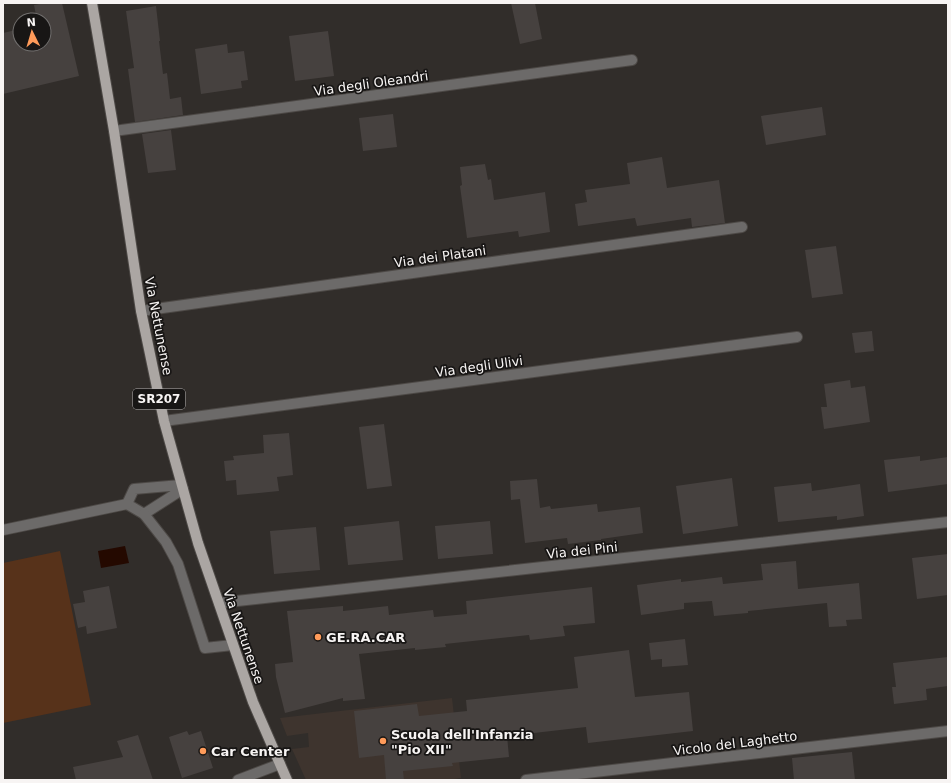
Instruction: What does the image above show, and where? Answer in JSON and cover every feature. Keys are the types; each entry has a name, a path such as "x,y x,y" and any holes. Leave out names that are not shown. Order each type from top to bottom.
{"main road":[{"name":"Via Nettunense","path":"92,3 114,131 141,311 164,421 198,543 253,702 287,780"}],"street":[{"name":"Via degli Oleandri","path":"114,131 632,60"},
{"name":"Via dei Platani","path":"141,311 742,227"},
{"name":"Via degli Ulivi","path":"164,421 797,337"},
{"path":"127,504 134,489 182,487"},
{"path":"144,514 182,487"},
{"path":"3,530 127,504 144,514 166,542 178,564 205,648 233,645"},
{"name":"Via dei Pini","path":"219,604 948,522"},
{"name":"Vicolo del Laghetto","path":"526,780 948,731"},
{"path":"238,780 280,764"}],"shaded area":[{"path":"125,546 129,563 101,568 98,551"},
{"path":"60,551 91,705 3,723 3,563"},
{"name":"Scuola dell'Infanzia \"Pio XII\"","path":"452,698 461,778 448,780 306,780 292,749 309,747 308,733 287,736 280,718"}],"building":[{"path":"44,3 62,3 79,76 3,94 3,33 12,31 12,52 52,52 52,12 35,12 34,5"},
{"path":"511,3 535,3 542,39 520,44"},
{"path":"156,6 163,74 167,73 170,99 181,97 183,115 135,122 128,69 134,68 126,11"},
{"path":"328,31 334,76 295,81 289,36"},
{"path":"227,44 228,53 244,51 248,80 241,81 242,88 201,94 195,49"},
{"path":"822,107 826,135 766,145 761,116"},
{"path":"393,114 397,147 363,151 359,118"},
{"path":"171,130 176,170 148,173 142,134"},
{"path":"662,157 667,188 719,180 725,223 692,227 691,218 637,226 635,218 578,226 575,204 587,202 585,190 630,184 627,163"},
{"path":"485,164 488,180 491,179 494,200 545,192 550,232 519,237 518,231 467,238 460,186 462,185 460,167"},
{"path":"836,246 843,294 812,298 805,250"},
{"path":"872,331 874,351 855,353 852,333"},
{"path":"850,380 851,388 865,386 870,422 824,429 821,407 827,407 824,384"},
{"path":"384,424 392,486 367,489 359,427"},
{"path":"289,433 293,475 277,477 279,491 237,495 236,480 226,481 224,461 234,460 233,456 264,453 263,435"},
{"path":"920,456 920,461 948,457 948,484 888,492 884,460"},
{"path":"732,478 738,526 683,534 676,486"},
{"path":"537,479 540,508 550,506 551,509 597,504 598,512 640,507 643,533 568,544 567,538 525,543 520,499 511,500 510,481"},
{"path":"811,483 812,491 860,484 864,516 837,520 837,516 778,522 774,487"},
{"path":"399,521 403,560 348,565 344,527"},
{"path":"490,521 493,554 438,559 435,526"},
{"path":"316,527 320,570 274,574 270,531"},
{"path":"948,554 948,595 917,599 912,558"},
{"path":"796,561 798,589 859,583 862,619 846,620 847,626 829,627 827,603 714,616 712,601 684,603 684,609 641,615 637,585 681,579 681,582 722,577 723,584 763,580 761,564"},
{"path":"109,586 117,628 87,634 86,626 78,628 73,604 85,602 83,591"},
{"path":"592,587 595,623 563,626 565,636 530,640 529,635 445,644 446,647 415,650 415,648 359,654 365,699 343,701 343,698 285,713 276,677 275,664 293,662 287,611 343,606 343,611 388,606 389,615 433,610 434,617 467,614 466,601"},
{"path":"685,639 688,665 662,667 662,659 651,660 649,643"},
{"path":"629,650 635,697 689,692 693,731 588,743 586,727 507,736 509,757 452,763 453,766 403,771 404,780 386,780 384,755 359,758 354,711 417,704 419,716 467,711 466,700 578,688 574,657"},
{"path":"948,657 948,686 926,689 927,700 894,704 892,687 896,687 893,663"},
{"path":"187,731 189,735 201,731 213,768 182,778 169,737"},
{"path":"138,735 153,780 76,780 73,767 123,757 117,741"},
{"path":"852,752 855,780 794,780 792,758"}],"place":[{"name":"GE.RA.CAR","path":"318,637"},
{"name":"Scuola dell'Infanzia \"Pio XII\"","path":"383,741"},
{"name":"Car Center","path":"203,751"}]}
